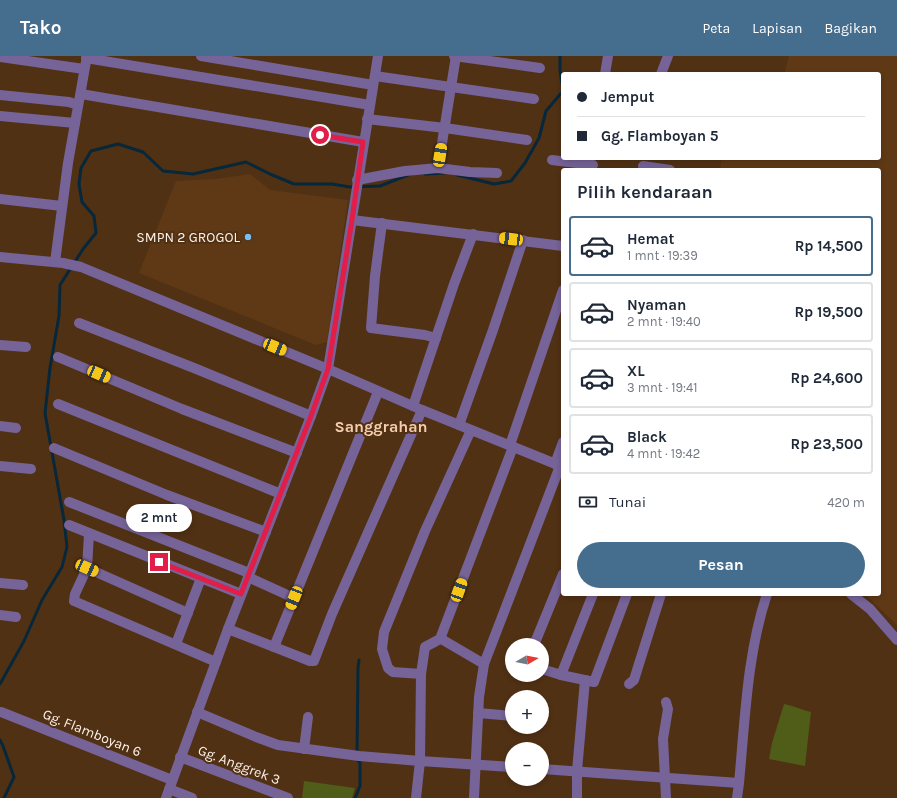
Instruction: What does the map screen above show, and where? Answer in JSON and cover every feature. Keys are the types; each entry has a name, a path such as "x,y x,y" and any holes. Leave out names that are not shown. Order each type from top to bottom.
{"street":[{"path":"201,56 374,80 451,86 534,99"},
{"path":"169,789 248,575 297,453 328,369 363,142 378,56"},
{"path":"438,168 455,56 540,68"},
{"path":"605,72 608,56"},
{"path":"664,72 668,56"},
{"path":"0,57 86,61 370,105"},
{"path":"59,262 62,206 86,61"},
{"path":"81,94 363,142"},
{"path":"0,95 69,102 78,105"},
{"path":"0,116 75,124"},
{"path":"367,119 527,140"},
{"path":"552,160 593,164"},
{"path":"643,165 659,168"},
{"path":"357,182 405,171 438,168 470,172 497,173"},
{"path":"0,200 62,206"},
{"path":"352,220 561,246"},
{"path":"382,223 374,283 371,328 376,330 425,335 436,338"},
{"path":"228,629 310,661 315,659 417,408 436,338 473,234"},
{"path":"459,425 523,240"},
{"path":"0,257 59,262 73,265 328,369 378,392 559,466"},
{"path":"440,639 512,446 561,296"},
{"path":"79,323 187,365 311,416"},
{"path":"0,345 26,347"},
{"path":"58,357 182,409 297,453"},
{"path":"274,647 378,392"},
{"path":"58,404 281,494"},
{"path":"0,426 16,428"},
{"path":"421,674 393,672 388,668 382,649 384,632 425,531 471,430"},
{"path":"54,448 167,495 266,532"},
{"path":"474,798 478,713 484,664 559,466 561,454"},
{"path":"0,466 31,469"},
{"path":"69,502 248,575 294,598"},
{"path":"69,525 241,594"},
{"path":"89,534 87,568 75,594 74,601 216,662"},
{"path":"87,568 188,613"},
{"path":"176,644 201,578"},
{"path":"0,583 23,585"},
{"path":"537,638 561,586"},
{"path":"561,675 590,596"},
{"path":"549,671 594,682 626,596"},
{"path":"630,684 634,680 660,596"},
{"path":"737,798 752,664 761,614 766,596"},
{"path":"854,596 870,609 897,640"},
{"path":"0,615 16,617"},
{"path":"416,798 420,761 421,674 425,646 440,639 447,641 484,664"},
{"path":"577,798 577,771 584,680"},
{"path":"666,702 668,709 663,739 666,798"},
{"name":"Gg. Flamboyan 6","path":"1,712 169,789 192,798"},
{"path":"197,712 278,745 356,756 505,767"},
{"path":"478,713 505,715"},
{"path":"304,749 308,717"},
{"name":"Gg. Anggrek 3","path":"180,757 288,798"},
{"path":"549,769 739,783"}],"shaded area":[{"path":"789,56 897,56 897,625 867,596 881,596 881,168 720,168 721,160 881,160 881,72 785,72"},
{"name":"SMPN 2 GROGOL","path":"250,174 270,190 348,200 327,342 316,345 139,273 176,181 216,179"}],"green space":[{"path":"784,704 811,712 805,766 769,759 772,743"},
{"path":"304,781 355,788 352,798 302,798"}],"waterway":[{"path":"560,56 561,77"},
{"path":"457,175 494,184 511,181 525,163 539,138 546,111 561,93"},
{"path":"0,684 24,641 42,600 62,567 67,547 64,520 45,413 50,368 59,316 60,285 83,249 96,233 94,216 82,202 79,184 81,168 91,151 118,144 143,152 163,171 193,174 246,162 294,184 332,184 350,187 380,186 408,175"},
{"path":"425,174 444,173"},
{"path":"355,798 360,786 360,762 358,761 357,753 359,660"},
{"path":"0,740 14,777 4,798"}],"place":[{"name":"SMPN 2 GROGOL","path":"248,237"}],"district":[{"name":"Sanggrahan","path":"381,426"}],"route":[{"path":"159,562 241,594 311,416 328,369 363,142 320,135"}]}
